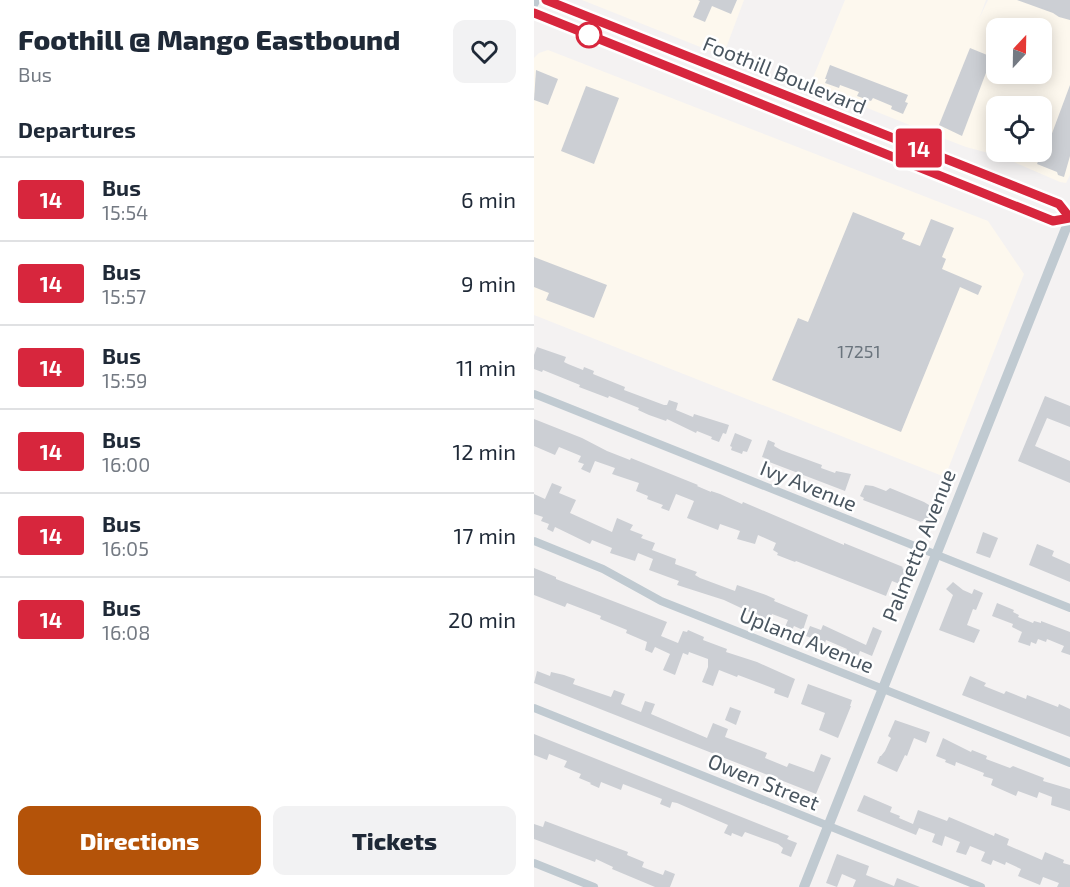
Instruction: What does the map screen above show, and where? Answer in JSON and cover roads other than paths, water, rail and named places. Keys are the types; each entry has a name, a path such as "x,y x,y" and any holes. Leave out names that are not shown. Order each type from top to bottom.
{"main road":[{"name":"Foothill Boulevard","path":"534,13 1053,221 1070,218 1059,204 546,0"},
{"path":"771,107 777,92"}],"street":[{"name":"Palmetto Avenue","path":"804,887 1070,218"},
{"name":"Ivy Avenue","path":"534,394 1070,608"},
{"name":"Upland Avenue","path":"534,541 603,569 661,601 1070,763"},
{"name":"Owen Street","path":"534,708 981,887"},
{"path":"534,863 594,887"}]}
